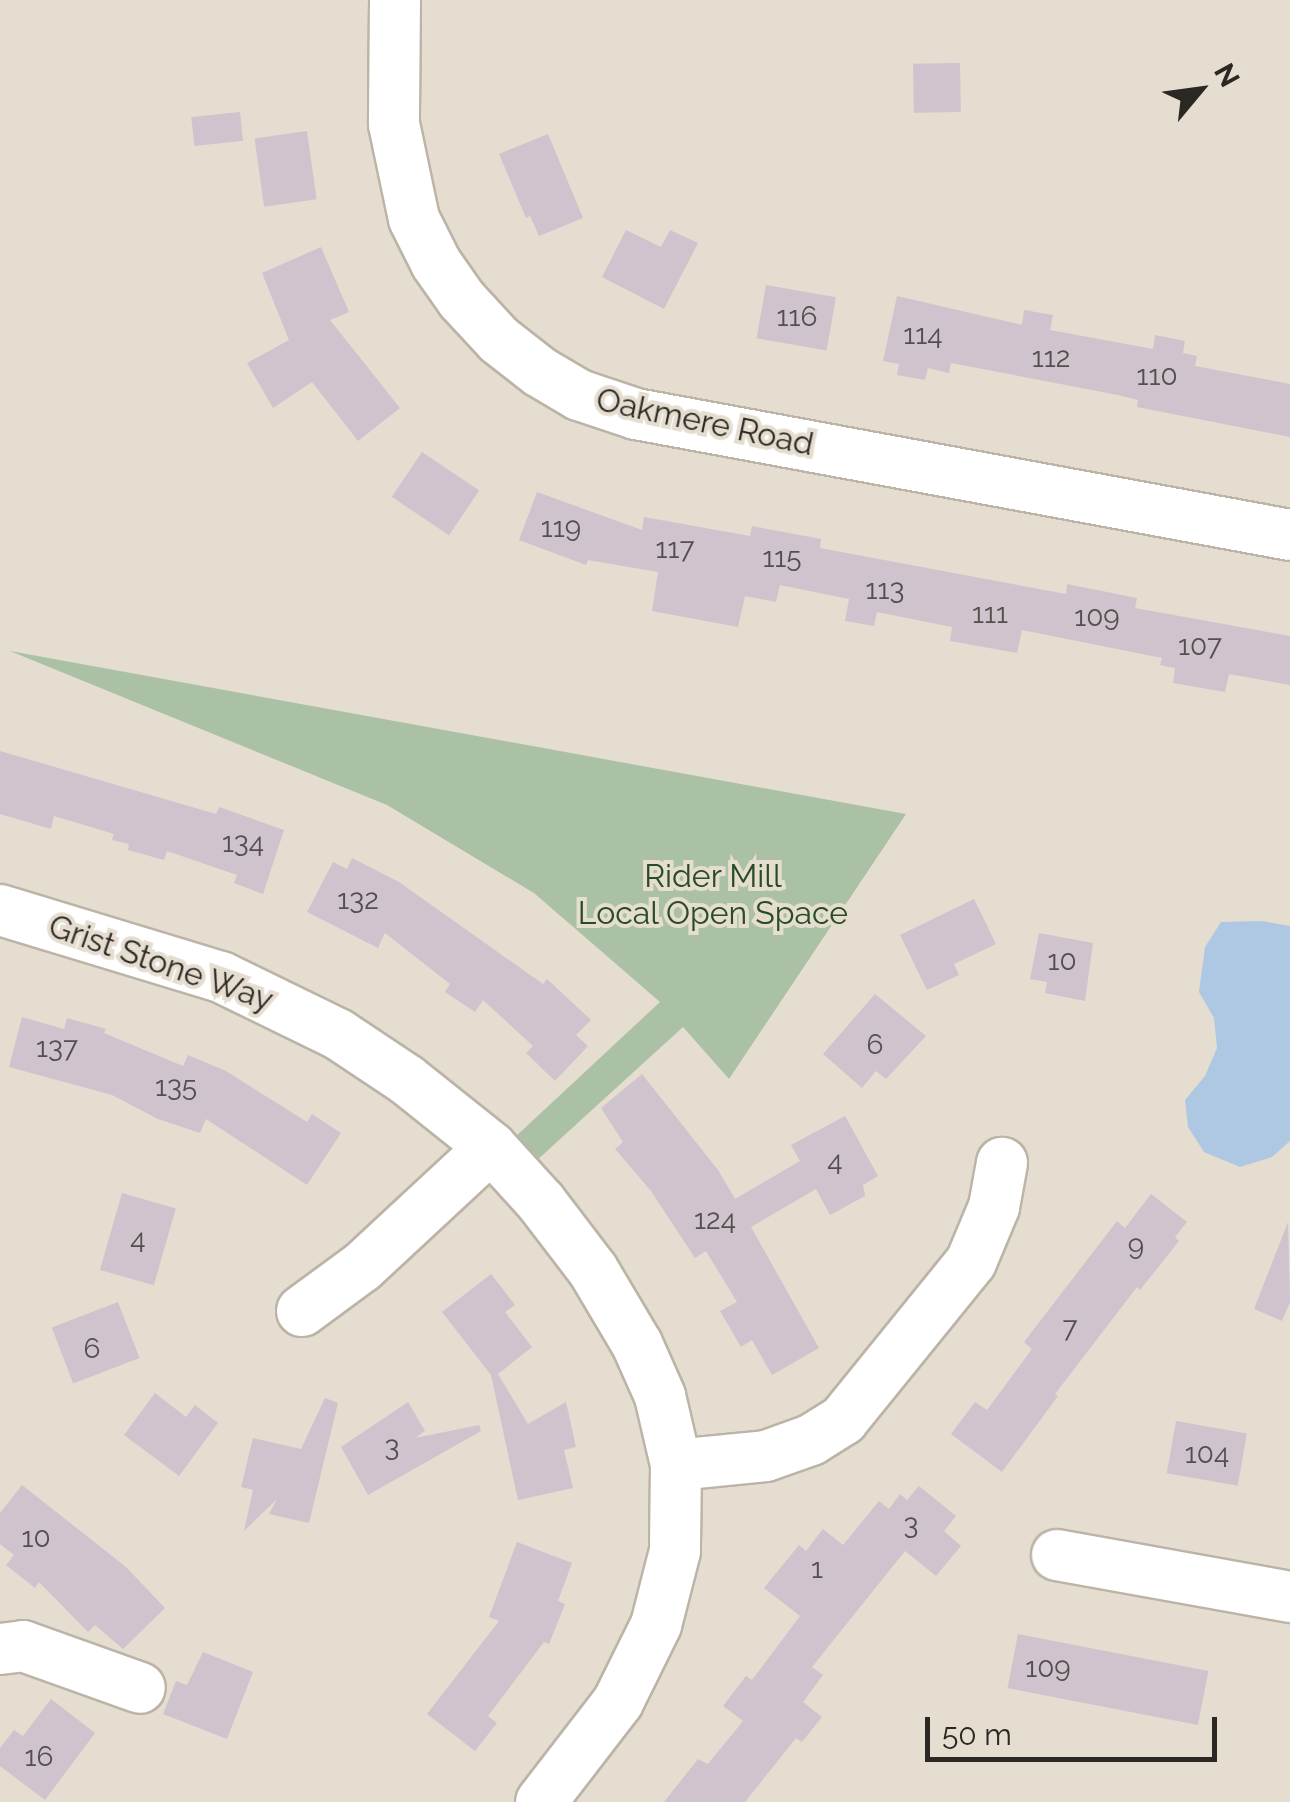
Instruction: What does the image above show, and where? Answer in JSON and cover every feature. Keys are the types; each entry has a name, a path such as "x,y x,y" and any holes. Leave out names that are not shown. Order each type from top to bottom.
{"street":[{"name":"Oakmere Road","path":"394,0 394,124 414,218 436,263 462,300 498,340 540,372 579,395 636,414 1290,535"},
{"name":"Grist Stone Way","path":"0,910 148,952 280,1002 407,1080 491,1147 541,1202 593,1270 637,1344 660,1396 676,1465 675,1551 656,1625 618,1702 541,1802"},
{"path":"302,1310 362,1267 491,1147"},
{"path":"676,1465 766,1456 811,1440 843,1420 971,1262 994,1207 1002,1163"},
{"path":"1057,1555 1290,1597"},
{"path":"0,1649 23,1646 140,1688"}],"green space":[{"name":"Rider Mill Local Open Space","path":"10,651 906,814 729,1079 683,1027 536,1161 514,1138 660,1002 534,893 387,805"}],"water":[{"path":"1262,921 1290,926 1290,1141 1272,1157 1240,1167 1204,1152 1188,1127 1185,1100 1205,1076 1217,1048 1214,1018 1199,992 1205,947 1221,922"}],"building":[{"path":"960,63 961,112 914,113 913,64"},
{"path":"240,112 243,141 194,146 191,117"},
{"path":"307,131 317,199 264,207 255,138"},
{"path":"548,134 583,218 539,236 530,216 526,218 499,154"},
{"path":"626,230 661,247 670,230 698,243 664,309 602,277"},
{"path":"321,247 349,312 330,320 400,408 358,441 312,382 273,408 247,363 289,340 262,273"},
{"path":"766,285 836,297 827,351 757,338"},
{"path":"897,296 1022,325 1024,310 1053,315 1050,330 1153,349 1155,335 1185,341 1183,353 1197,356 1195,366 1290,384 1290,437 1137,407 1138,400 1118,395 951,363 949,373 928,368 925,380 897,375 899,364 883,361"},
{"path":"422,452 479,491 449,535 392,497"},
{"path":"537,492 642,530 644,517 750,536 752,526 821,539 820,548 1066,594 1067,584 1137,598 1135,608 1290,636 1290,685 1229,674 1225,692 1173,683 1175,668 1160,665 1162,658 1022,630 1017,653 950,641 952,627 877,612 874,626 845,621 849,599 780,585 776,602 745,596 738,627 652,611 658,572 588,560 586,565 519,540"},
{"path":"0,751 216,814 219,807 284,830 263,894 234,883 237,875 167,851 164,860 128,850 129,844 112,840 114,834 54,816 51,829 0,814"},
{"path":"352,858 399,882 543,984 547,979 591,1020 576,1035 588,1046 555,1081 526,1053 533,1046 483,1000 475,1012 445,992 450,984 385,933 378,948 307,912 333,862 347,869"},
{"path":"974,899 996,944 954,964 959,975 927,990 900,935"},
{"path":"1039,933 1093,943 1085,1001 1045,993 1047,982 1030,979"},
{"path":"875,994 926,1036 886,1079 876,1071 862,1088 823,1054"},
{"path":"22,1017 64,1029 67,1018 106,1029 104,1033 183,1066 188,1055 226,1071 307,1122 312,1114 341,1133 307,1185 206,1119 200,1133 158,1119 112,1095 9,1067"},
{"path":"642,1074 718,1170 735,1199 800,1161 791,1145 845,1116 878,1176 863,1185 865,1196 830,1215 816,1189 751,1227 819,1348 772,1375 752,1340 741,1347 720,1311 737,1302 706,1251 695,1258 651,1191 615,1149 623,1142 601,1108"},
{"path":"122,1193 176,1208 154,1285 100,1270"},
{"path":"1151,1194 1187,1222 1175,1237 1179,1241 1140,1290 1137,1287 1055,1394 1058,1396 1002,1472 951,1434 975,1402 987,1410 1032,1349 1024,1342 1117,1221 1125,1228"},
{"path":"1288,1222 1290,1302 1282,1321 1254,1309"},
{"path":"491,1274 515,1305 505,1312 532,1347 498,1374 528,1424 566,1402 576,1447 564,1450 573,1488 518,1500 491,1375 442,1312"},
{"path":"118,1302 140,1358 73,1383 52,1327"},
{"path":"155,1393 186,1417 195,1405 218,1423 179,1476 124,1435"},
{"path":"325,1398 338,1403 309,1523 269,1514 277,1499 244,1531 253,1490 241,1487 253,1438 301,1449"},
{"path":"408,1402 425,1431 415,1438 479,1425 481,1431 368,1495 341,1447"},
{"path":"1176,1421 1247,1434 1238,1486 1167,1473"},
{"path":"22,1485 126,1567 165,1608 123,1649 95,1625 88,1632 39,1582 35,1588 6,1565 14,1555 0,1544 0,1513"},
{"path":"919,1486 956,1516 944,1531 961,1546 936,1576 905,1551 812,1667 823,1675 803,1702 822,1717 802,1742 796,1738 745,1802 664,1802 698,1759 708,1764 743,1721 723,1706 746,1676 752,1680 800,1616 764,1588 799,1545 806,1551 823,1529 843,1545 879,1501 889,1509 900,1494 907,1500"},
{"path":"517,1542 572,1563 558,1601 565,1604 549,1644 544,1642 488,1716 497,1723 475,1751 427,1714 499,1621 489,1617"},
{"path":"1018,1634 1208,1671 1198,1725 1008,1688"},
{"path":"203,1652 253,1672 227,1739 163,1714 176,1681 187,1685"},
{"path":"51,1699 95,1733 45,1800 0,1766 0,1748 14,1730 23,1736"}]}
